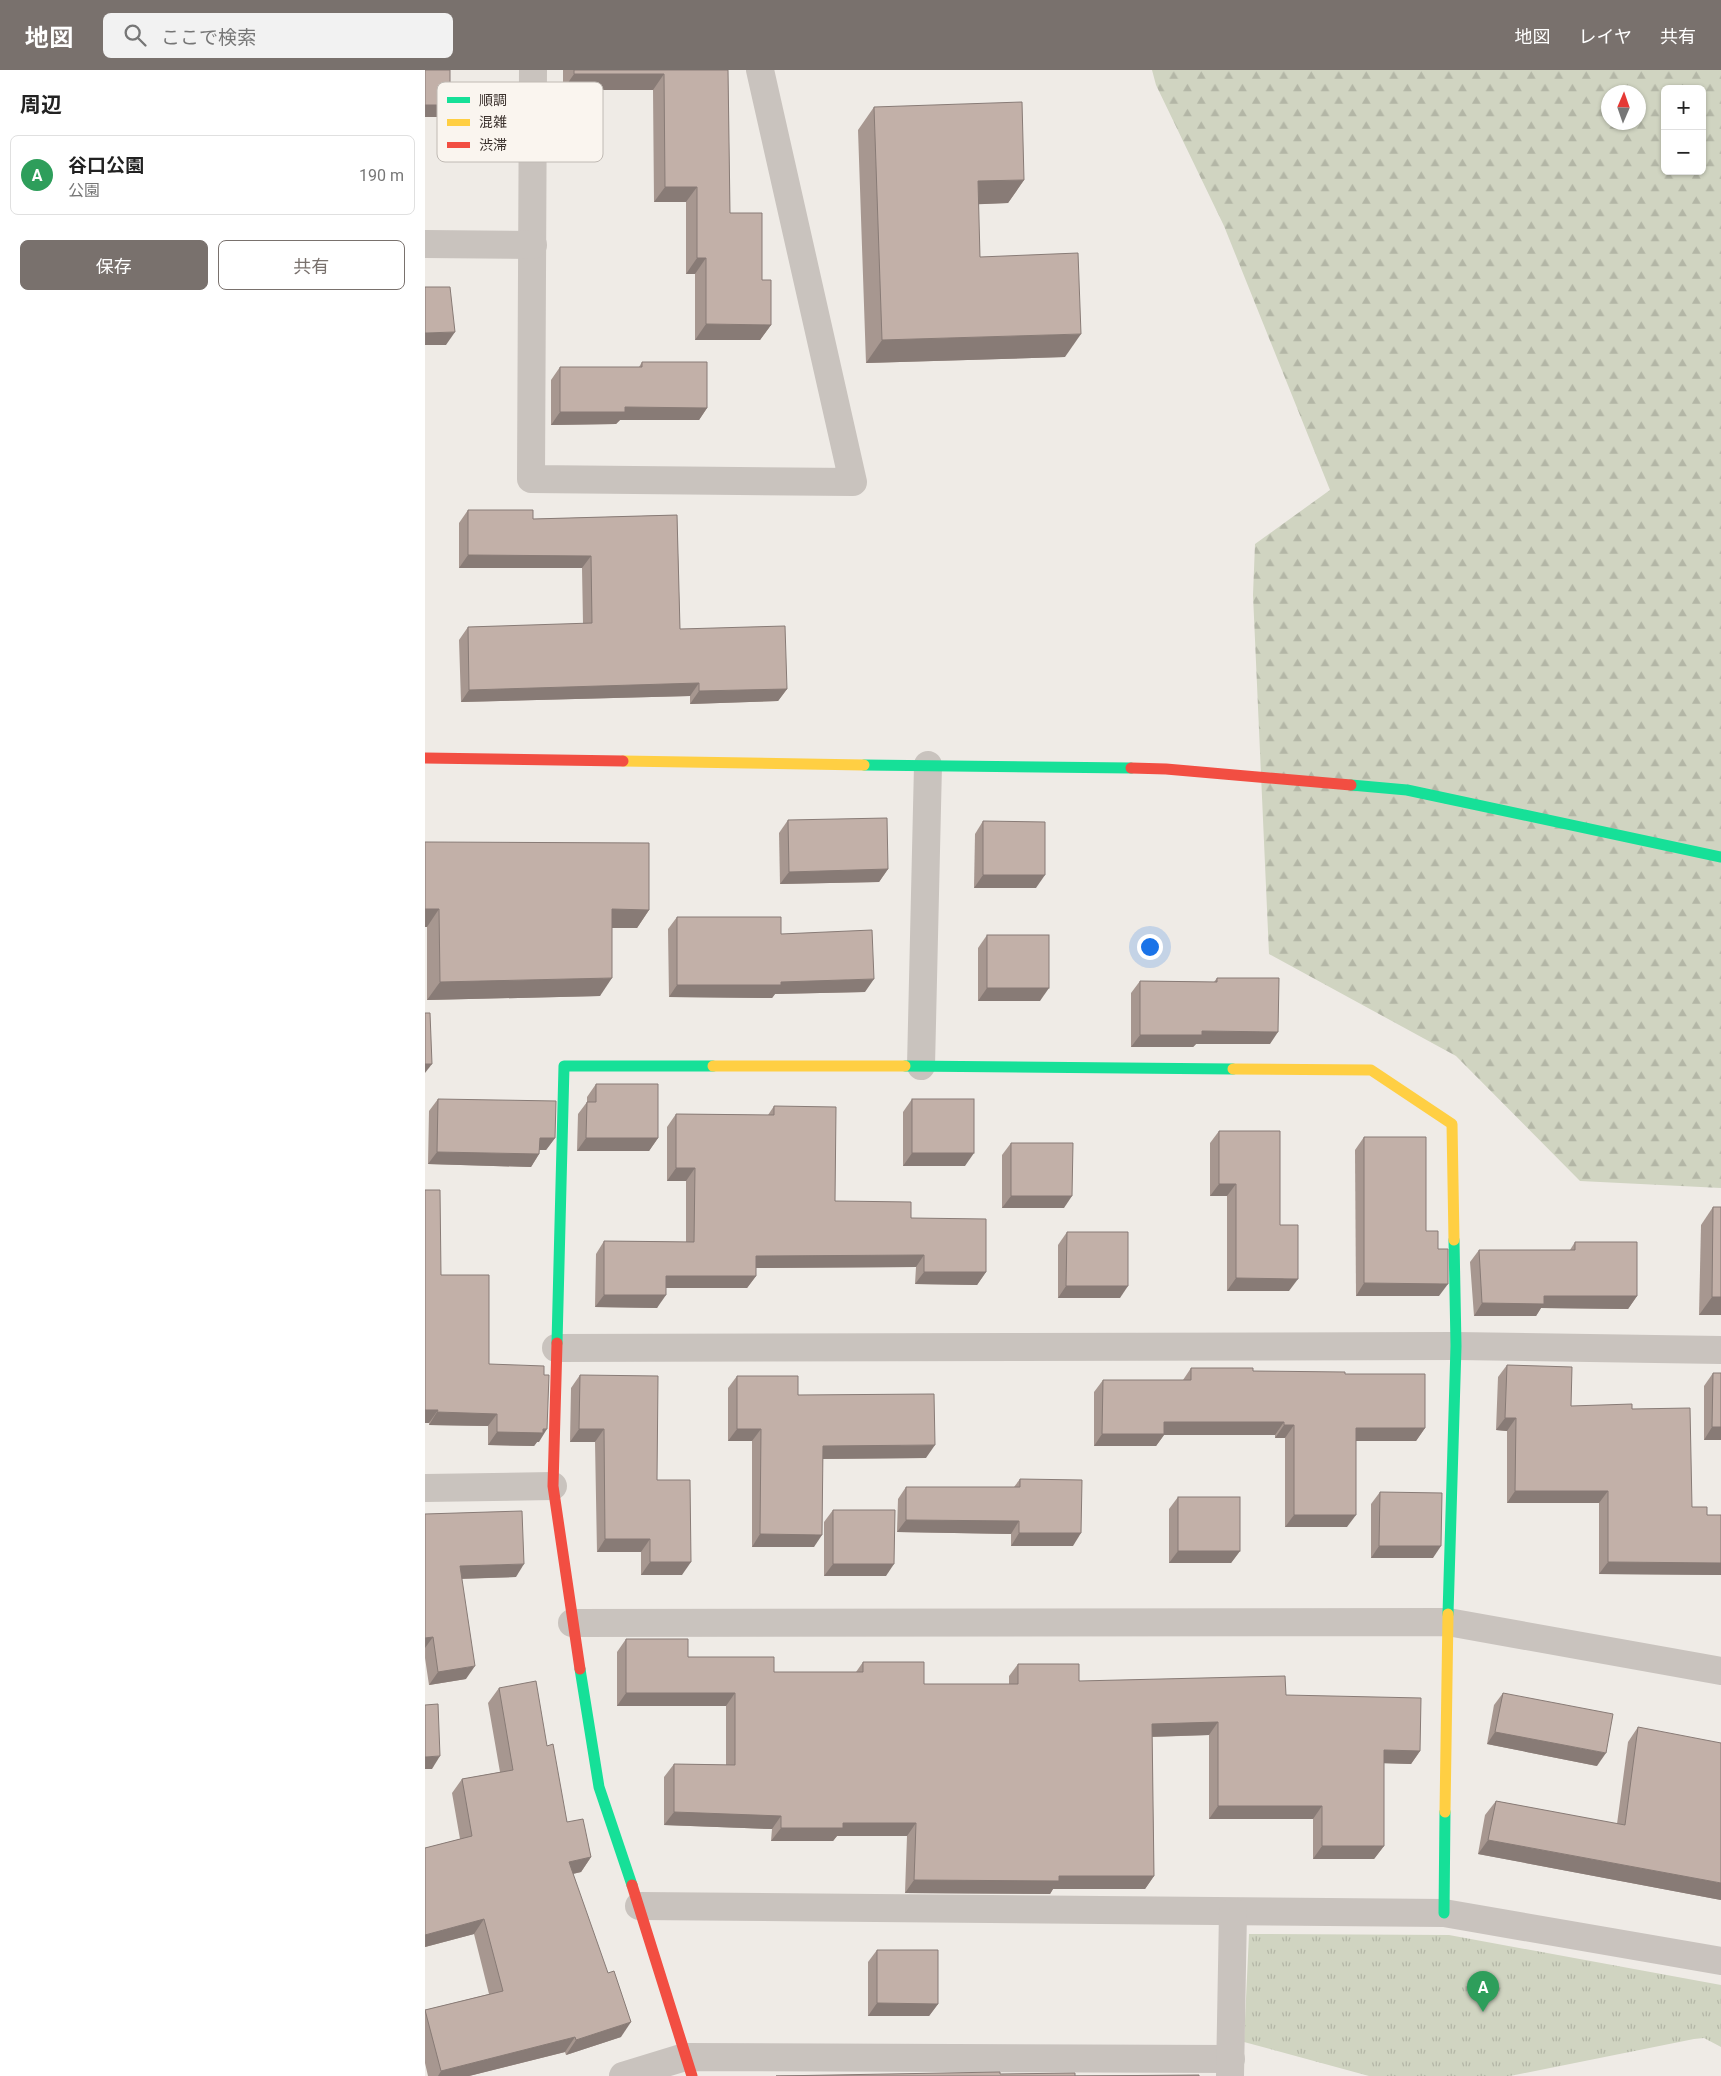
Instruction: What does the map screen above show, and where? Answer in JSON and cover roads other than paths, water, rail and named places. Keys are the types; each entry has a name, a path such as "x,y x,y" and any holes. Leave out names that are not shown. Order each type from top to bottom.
{"street":[{"path":"533,162 531,479 853,482 760,70"},
{"path":"425,244 533,245"},
{"path":"425,758 1166,769 1407,790 1721,857"},
{"path":"921,1066 928,765"},
{"path":"688,2066 639,1906 599,1787 572,1623 553,1486 564,1066 921,1066 1371,1070 1452,1124 1455,1346 1447,1622 1444,1913"},
{"path":"556,1348 1455,1346 1721,1350"},
{"path":"425,1488 553,1486"},
{"path":"572,1623 1447,1622 1721,1671"},
{"path":"639,1906 1444,1913 1721,1961"},
{"path":"623,2076 688,2066 1231,2067 1233,1912"}],"place":[{"name":"谷口公園","path":"1483,2012"}]}
